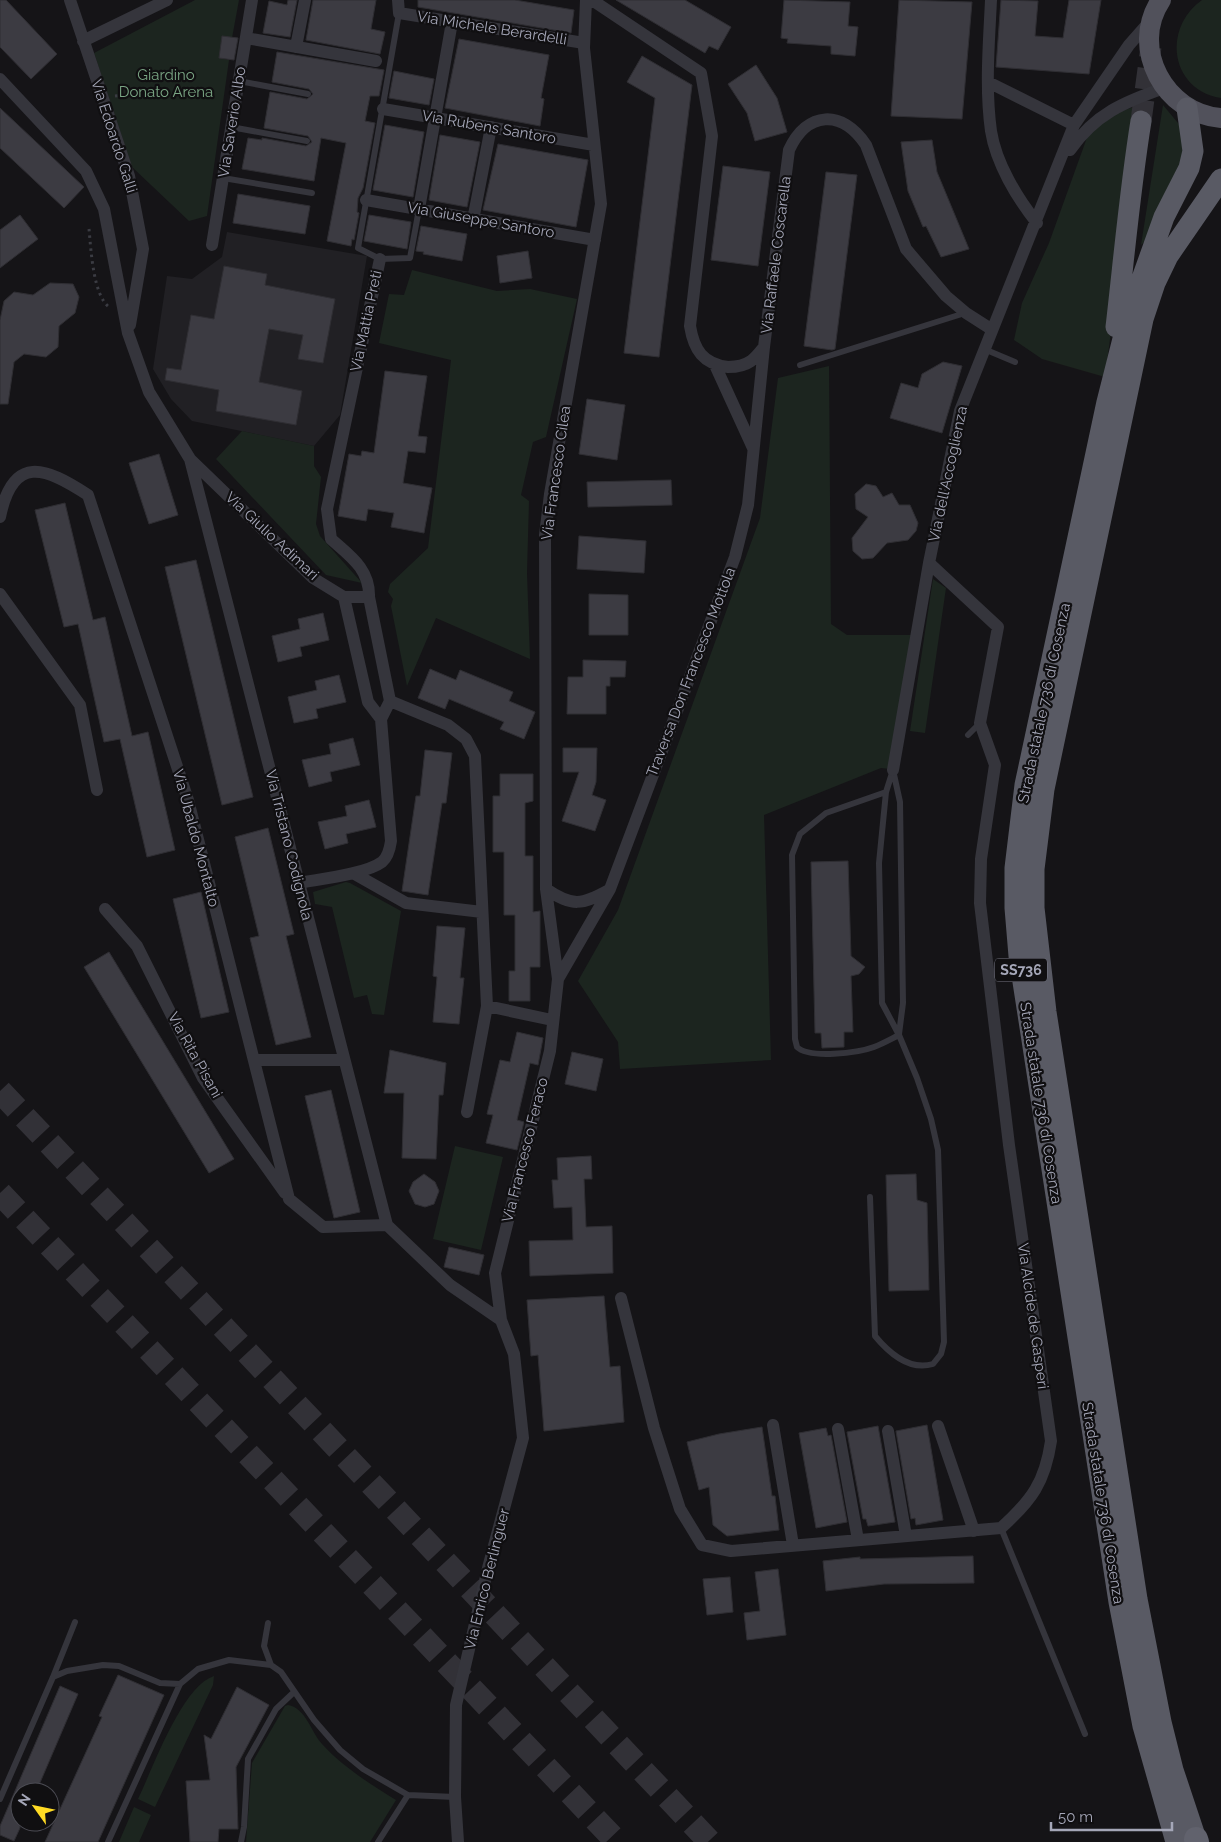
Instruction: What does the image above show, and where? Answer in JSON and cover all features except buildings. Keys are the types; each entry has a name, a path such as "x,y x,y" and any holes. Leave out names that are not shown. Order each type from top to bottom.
{"highway":[{"name":"Strada statale 736 di Cosenza","path":"1187,108 1193,151 1191,160 1164,217 1129,314 1107,402 1025,785 1015,868 1015,908 1029,1025 1120,1611 1142,1726 1190,1841"},
{"path":"1107,402 1129,219 1131,182 1141,121"},
{"name":"Strada statale 736 di Cosenza","path":"1190,1841 1161,1722 1138,1599 1040,964 1034,908 1034,869 1044,789 1143,320 1155,283 1168,256 1221,179"}],"main road":[{"path":"1155,7 1149,44 1153,68 1164,88 1187,108 1209,117 1221,118"}],"street":[{"name":"Via Edoardo Galli","path":"70,0 129,176 144,249 128,332"},
{"path":"83,41 167,0"},
{"name":"Via Saverio Albo","path":"212,245 252,0"},
{"path":"296,47 304,0"},
{"name":"Via Francesco Cilea","path":"558,980 546,889 545,535 553,474 600,204 584,43 586,0"},
{"path":"592,0 701,73 712,136 690,326 692,339 698,351 715,365 753,448"},
{"path":"991,0 988,82 991,132 1008,179 1036,223"},
{"name":"Via Michele Berardelli","path":"399,6 452,22 584,43"},
{"name":"Via dell'Accoglienza","path":"893,770 929,563 960,410 983,348 1036,223 1074,125 1155,7"},
{"path":"419,210 452,22"},
{"path":"246,38 376,61"},
{"name":"Via Tristano Codignola","path":"0,79 86,171 104,209 128,332 149,392 190,459 343,1060 387,1225"},
{"path":"988,82 1074,125"},
{"name":"Via dell'Accoglienza","path":"1060,164 1083,132 1109,110 1164,88"},
{"name":"Via Rubens Santoro","path":"383,109 594,145"},
{"name":"Via Raffaele Coscarella","path":"715,365 737,368 750,362 764,347 789,150 804,127 822,120 833,119 842,122 861,137 866,145 906,249 946,296 966,313 991,329"},
{"path":"473,220 491,127"},
{"name":"Via Giuseppe Santoro","path":"366,200 595,240"},
{"name":"Via Mattia Preti","path":"380,260 327,510 331,539 355,560 370,582 370,597 390,701"},
{"name":"Traversa Don Francesco Mottola","path":"558,980 610,889 735,557 748,505 764,347"},
{"name":"Via Giulio Adimari","path":"190,459 313,578 344,597"},
{"name":"Via Ubaldo Montalto","path":"0,517 6,498 17,478 29,472 39,471 54,474 88,495 188,800 289,1199"},
{"path":"929,563 998,627 980,723"},
{"path":"0,594 80,706 97,790"},
{"path":"370,597 344,597 368,702 381,719"},
{"path":"299,883 353,873 383,862 388,853 391,841 381,719 390,701 448,725 466,739 475,756 488,1006 467,1112"},
{"name":"Via Alcide de Gasperi","path":"980,723 995,765 981,859 980,903 1009,1146 1051,1441 1047,1467 1035,1492 1001,1528"},
{"path":"353,873 406,903 482,912"},
{"path":"546,889 562,900 588,902 610,889"},
{"name":"Via Rita Pisani","path":"105,908 137,946 203,1078 289,1199"},
{"name":"Via Francesco Feraco","path":"500,1320 495,1273 550,1051 558,980"},
{"path":"488,1006 552,1020"},
{"path":"254,1060 343,1060"},
{"path":"289,1199 324,1227 387,1225 450,1285 500,1320"},
{"path":"621,1298 654,1428 674,1491 680,1509 702,1545 731,1551 1001,1528"},
{"name":"Via Enrico Berlinguer","path":"458,1842 455,1797 456,1705 488,1568 523,1438 514,1354 500,1320"},
{"path":"773,1425 792,1545"},
{"path":"938,1426 974,1530"},
{"path":"838,1429 858,1540"},
{"path":"888,1430 906,1536"}],"lane":[{"name":"Via Mattia Preti","path":"380,260 358,248 399,6"},
{"path":"239,81 308,94"},
{"path":"231,127 307,141"},
{"path":"223,178 312,193"},
{"path":"380,260 410,258 419,210"},
{"path":"800,365 966,313"},
{"path":"983,348 1015,362"},
{"path":"968,736 980,723"},
{"path":"870,1197 875,1336 890,1353 900,1359 923,1366 933,1364 941,1354 944,1342 938,1150 920,1086 899,1035 882,1003 879,863 886,792 893,770"},
{"path":"893,770 900,802 903,1003 899,1035"},
{"path":"886,792 826,813 800,834 792,855 795,1039 797,1047 806,1052 846,1053 874,1047 899,1035"},
{"path":"1001,1528 1085,1734"},
{"path":"0,1799 75,1622"},
{"path":"268,1623 264,1646 271,1665"},
{"path":"108,1842 180,1684 198,1669 229,1660 271,1665 281,1672 293,1692 340,1750 363,1769 408,1795 455,1797"},
{"path":"53,1677 67,1671 103,1665 119,1666 160,1683 180,1684"},
{"path":"241,1842 244,1827 248,1759 276,1709 293,1692"},
{"path":"378,1842 408,1795"}],"path":[{"path":"89,229 98,286 105,303 111,308"}],"shaded area":[{"path":"227,232 367,256 340,415 314,446 192,421 171,399 153,369 167,276 192,279 222,257"}],"green space":[{"name":"Giardino Donato Arena","path":"195,0 239,0 232,38 222,36 219,58 229,60 207,216 189,221 132,167 94,53"},
{"path":"1202,0 1221,0 1221,98 1204,93 1191,83 1182,71 1177,56 1177,41 1181,26 1189,12"},
{"path":"1141,105 1105,377 1042,359 1014,340 1022,303 1049,243 1089,132 1114,113"},
{"path":"1163,105 1183,129 1189,153 1155,232 1141,245"},
{"path":"412,270 497,291 530,289 577,299 546,437 533,442 521,495 529,501 527,573 530,659 436,618 407,686 391,606 393,599 388,592 390,584 428,548 451,360 379,343 389,294 404,295"},
{"path":"829,366 831,624 847,635 912,635 891,769 881,768 764,815 771,1060 620,1069 618,1042 578,981 618,910 760,518 778,378"},
{"path":"242,431 314,446 314,466 321,477 316,524 320,536 362,583 326,575 216,459"},
{"path":"933,579 946,588 925,733 910,731"},
{"path":"346,882 401,911 384,1015 372,1014 367,995 354,998 332,907 315,904 313,892"},
{"path":"455,1146 503,1157 481,1250 433,1239"},
{"path":"214,1676 213,1685 155,1807 138,1799 160,1749 180,1711 202,1683"},
{"path":"288,1705 304,1715 322,1744 348,1768 396,1800 370,1842 246,1842 252,1763 285,1706"},
{"path":"134,1807 151,1815 139,1842 119,1842"}],"tunnel":[{"path":"1141,121 1151,47"},
{"path":"0,1091 710,1842"},
{"path":"0,1193 617,1842"}]}
